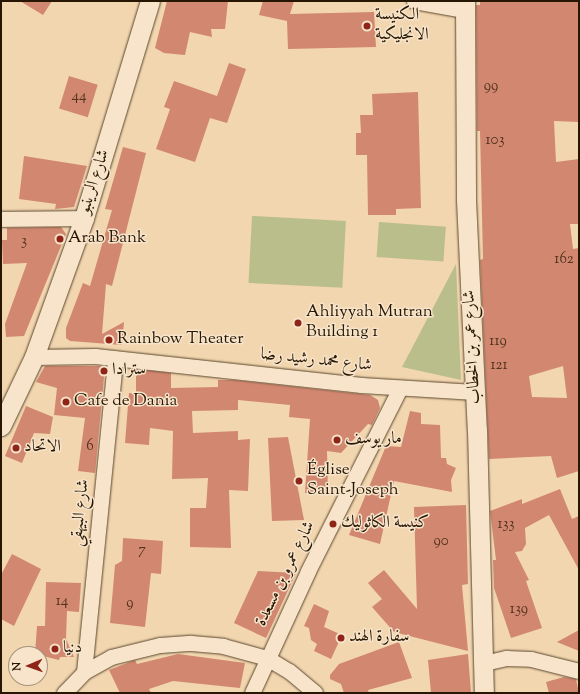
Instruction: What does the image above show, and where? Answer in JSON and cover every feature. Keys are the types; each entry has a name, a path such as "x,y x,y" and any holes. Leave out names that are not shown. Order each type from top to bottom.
{"street":[{"name":"شارع الرينبو","path":"1,426 34,357 84,218 150,1"},
{"path":"414,1 464,6"},
{"name":"شارع عمر بن الخطاب","path":"464,6 466,200 475,392 484,693"},
{"path":"1,219 84,218"},
{"name":"شارع محمد رشيد رضا","path":"34,357 95,356 400,388 475,392"},
{"name":"شارع البيهقي","path":"84,672 115,359"},
{"name":"شارع عمرو بن مسعدة","path":"252,693 266,658 400,388"},
{"path":"64,693 84,672 111,657 160,645 223,646 266,658 289,671 315,693"},
{"path":"484,663 506,658 531,659 579,671"}],"green space":[{"path":"252,216 346,221 342,288 248,283"},
{"path":"379,222 446,227 443,262 377,257"},
{"path":"456,264 461,380 402,367"}],"building":[{"path":"20,1 52,1 43,15"},
{"path":"167,1 228,1 225,29 211,29 212,37 190,32 185,55 164,53 155,48"},
{"path":"263,1 294,1 290,14 374,12 376,47 288,49 287,21 259,15"},
{"path":"480,1 579,1 579,122 554,121 556,162 579,159 579,224 570,224 573,249 579,248 579,471 557,478 551,456 489,459 480,260 483,259 480,131 477,131 476,5 480,5","holes":["563,366 567,398 532,397 529,376"]},
{"path":"229,63 246,69 227,123 210,118 195,162 156,149 170,109 164,107 174,81 217,96"},
{"path":"69,76 98,85 88,117 59,109"},
{"path":"418,92 421,208 396,209 396,215 368,215 367,155 356,155 356,133 361,133 360,115 373,115 372,94"},
{"path":"123,147 146,153 112,286 106,284 102,334 124,322 122,345 70,341 66,338 66,328 83,283 90,286 112,210 105,209"},
{"path":"24,156 87,166 74,207 55,209 56,204 19,199"},
{"path":"61,227 66,234 24,336 6,337 5,324 27,263 3,264 2,240 7,240 7,228"},
{"path":"45,366 105,366 95,473 78,471 85,418 54,415 57,388 36,382"},
{"path":"136,369 171,373 171,388 218,387 218,380 233,380 370,395 378,400 380,408 372,425 368,424 341,453 327,451 328,492 305,493 310,419 289,417 290,405 238,400 238,410 192,411 193,433 238,431 238,440 250,439 248,491 229,490 231,548 190,547 190,508 206,508 208,478 172,479 173,431 150,428 149,445 125,443 129,393 136,394"},
{"path":"26,406 53,417 50,434 34,433 22,463 5,456"},
{"path":"410,411 421,413 421,424 440,425 441,458 446,458 447,464 456,468 451,480 452,492 394,481 380,544 349,535 386,446 401,447"},
{"path":"288,437 304,520 272,521 268,438"},
{"path":"560,489 572,519 579,516 579,570 549,515 525,528 526,544 522,551 515,552 529,580 526,581 542,628 511,638 494,588 493,560 496,560 490,511 522,499 522,504"},
{"path":"466,505 468,584 462,585 468,651 394,632 372,607 382,599 368,583 384,570 417,609 414,507"},
{"path":"123,538 163,541 161,574 151,573 145,627 110,623 115,565 122,561"},
{"path":"12,554 41,569 14,626 1,619 1,575"},
{"path":"258,571 296,573 266,638 234,623"},
{"path":"46,582 81,583 79,612 67,611 66,639 74,657 60,657 59,660 48,657 48,646 36,646 37,626 45,626"},
{"name":"سفارة الهند","path":"314,604 329,611 324,627 342,635 331,659 314,651 317,644 311,640 309,628 304,626"},
{"path":"579,630 579,651 557,642"},
{"path":"399,642 412,678 368,690 369,693 344,693 341,684 330,679 330,675 339,664"},
{"path":"178,654 245,663 240,688 173,681 149,689 151,693 120,693 109,670 135,660 137,664"},
{"path":"468,654 471,693 431,693 428,660"},
{"path":"564,677 576,679 579,693 549,693 546,682"}],"place":[{"name":"الكنيسة الانجليكية","path":"367,26"},
{"name":"Arab Bank","path":"60,239"},
{"name":"Ahliyyah Mutran Building 1","path":"298,323"},
{"name":"Rainbow Theater","path":"109,340"},
{"name":"سترادا","path":"104,371"},
{"name":"Cafe de Dania","path":"66,402"},
{"name":"مار يوسف","path":"337,440"},
{"name":"الاتحاد","path":"16,448"},
{"name":"Église Saint-Joseph","path":"299,481"},
{"name":"كنيسة الكاثوليك","path":"333,524"},
{"name":"سفارة الهند","path":"341,638"},
{"name":"دنيا","path":"55,649"}]}
